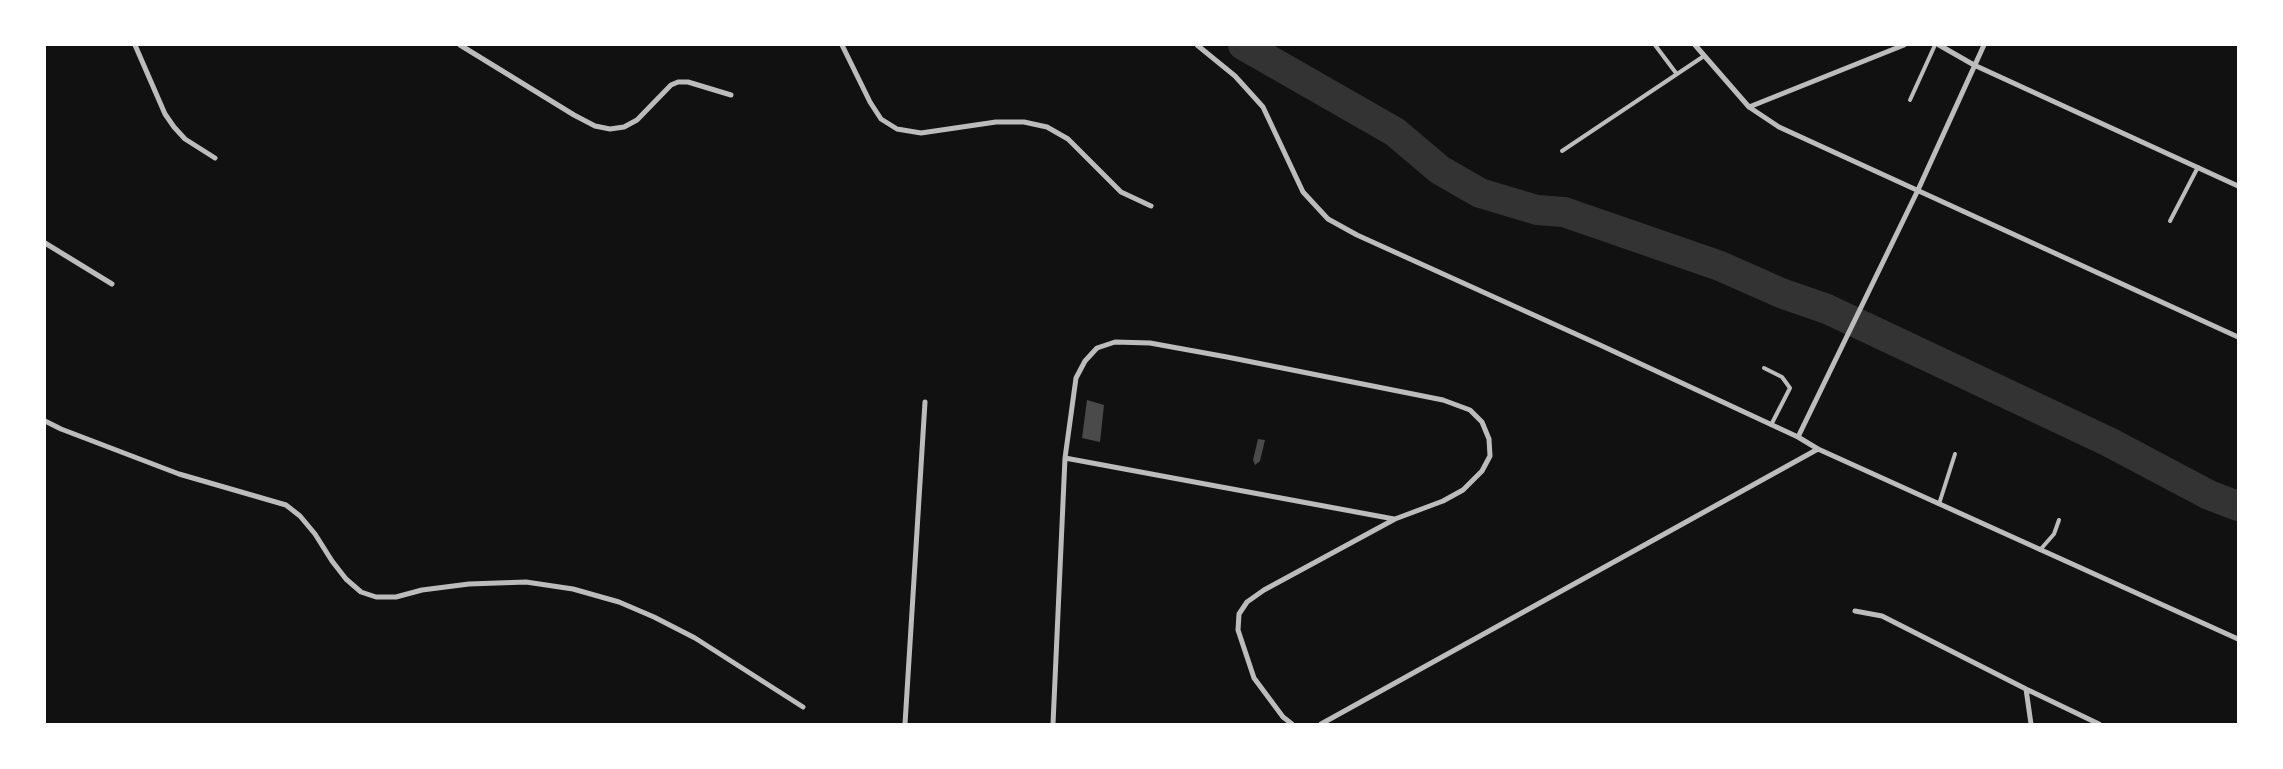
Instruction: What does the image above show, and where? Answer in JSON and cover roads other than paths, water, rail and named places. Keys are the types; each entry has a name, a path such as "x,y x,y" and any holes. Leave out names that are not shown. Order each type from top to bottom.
{"street":[{"path":"135,45 165,114 174,127 185,139 216,158"},
{"path":"460,45 574,115 595,126 610,129 624,127 637,120 671,85 678,82 688,82 731,95"},
{"path":"842,45 870,102 881,119 897,129 921,133 996,122 1024,122 1047,127 1068,139 1120,192 1151,206"},
{"path":"1198,45 1235,76 1263,107 1303,192 1328,219 1357,235 1798,437 1818,449 2238,639"},
{"path":"1695,45 1749,107 1779,127 2238,337"},
{"path":"1749,107 1904,45"},
{"path":"1939,45 1974,65 2238,186"},
{"path":"1798,437 1918,190 1984,45"},
{"path":"45,243 112,284"},
{"path":"1053,724 1065,458 1076,378 1085,361 1097,348 1115,342 1150,343 1443,400 1470,410 1482,422 1490,439 1490,456 1482,472 1463,490 1443,501 1394,519 1264,590 1248,602 1239,614 1238,630 1254,678 1283,717 1292,724"},
{"path":"905,724 925,402"},
{"path":"45,421 179,474 286,505 300,516 315,534 336,567 360,592 376,597 396,597 422,590 469,584 526,582 574,589 619,602 695,638 803,707"},
{"path":"1321,724 1818,449"},
{"path":"1065,458 1394,519"},
{"path":"1855,611 1882,616 2100,724"},
{"path":"2026,689 2031,724"}],"lane":[{"path":"1654,45 1676,74"},
{"path":"1910,100 1935,45"},
{"path":"1562,151 1704,56"},
{"path":"2170,220 2198,167"},
{"path":"1764,368 1782,377 1790,388 1771,425"},
{"path":"1939,504 1955,454"},
{"path":"2040,550 2054,534 2059,520"}],"waterway":[{"path":"1243,45 1395,132 1440,170 1480,193 1537,210 1564,212 1720,266 1781,293 1827,309 2109,442 2209,495 2238,506"}]}
